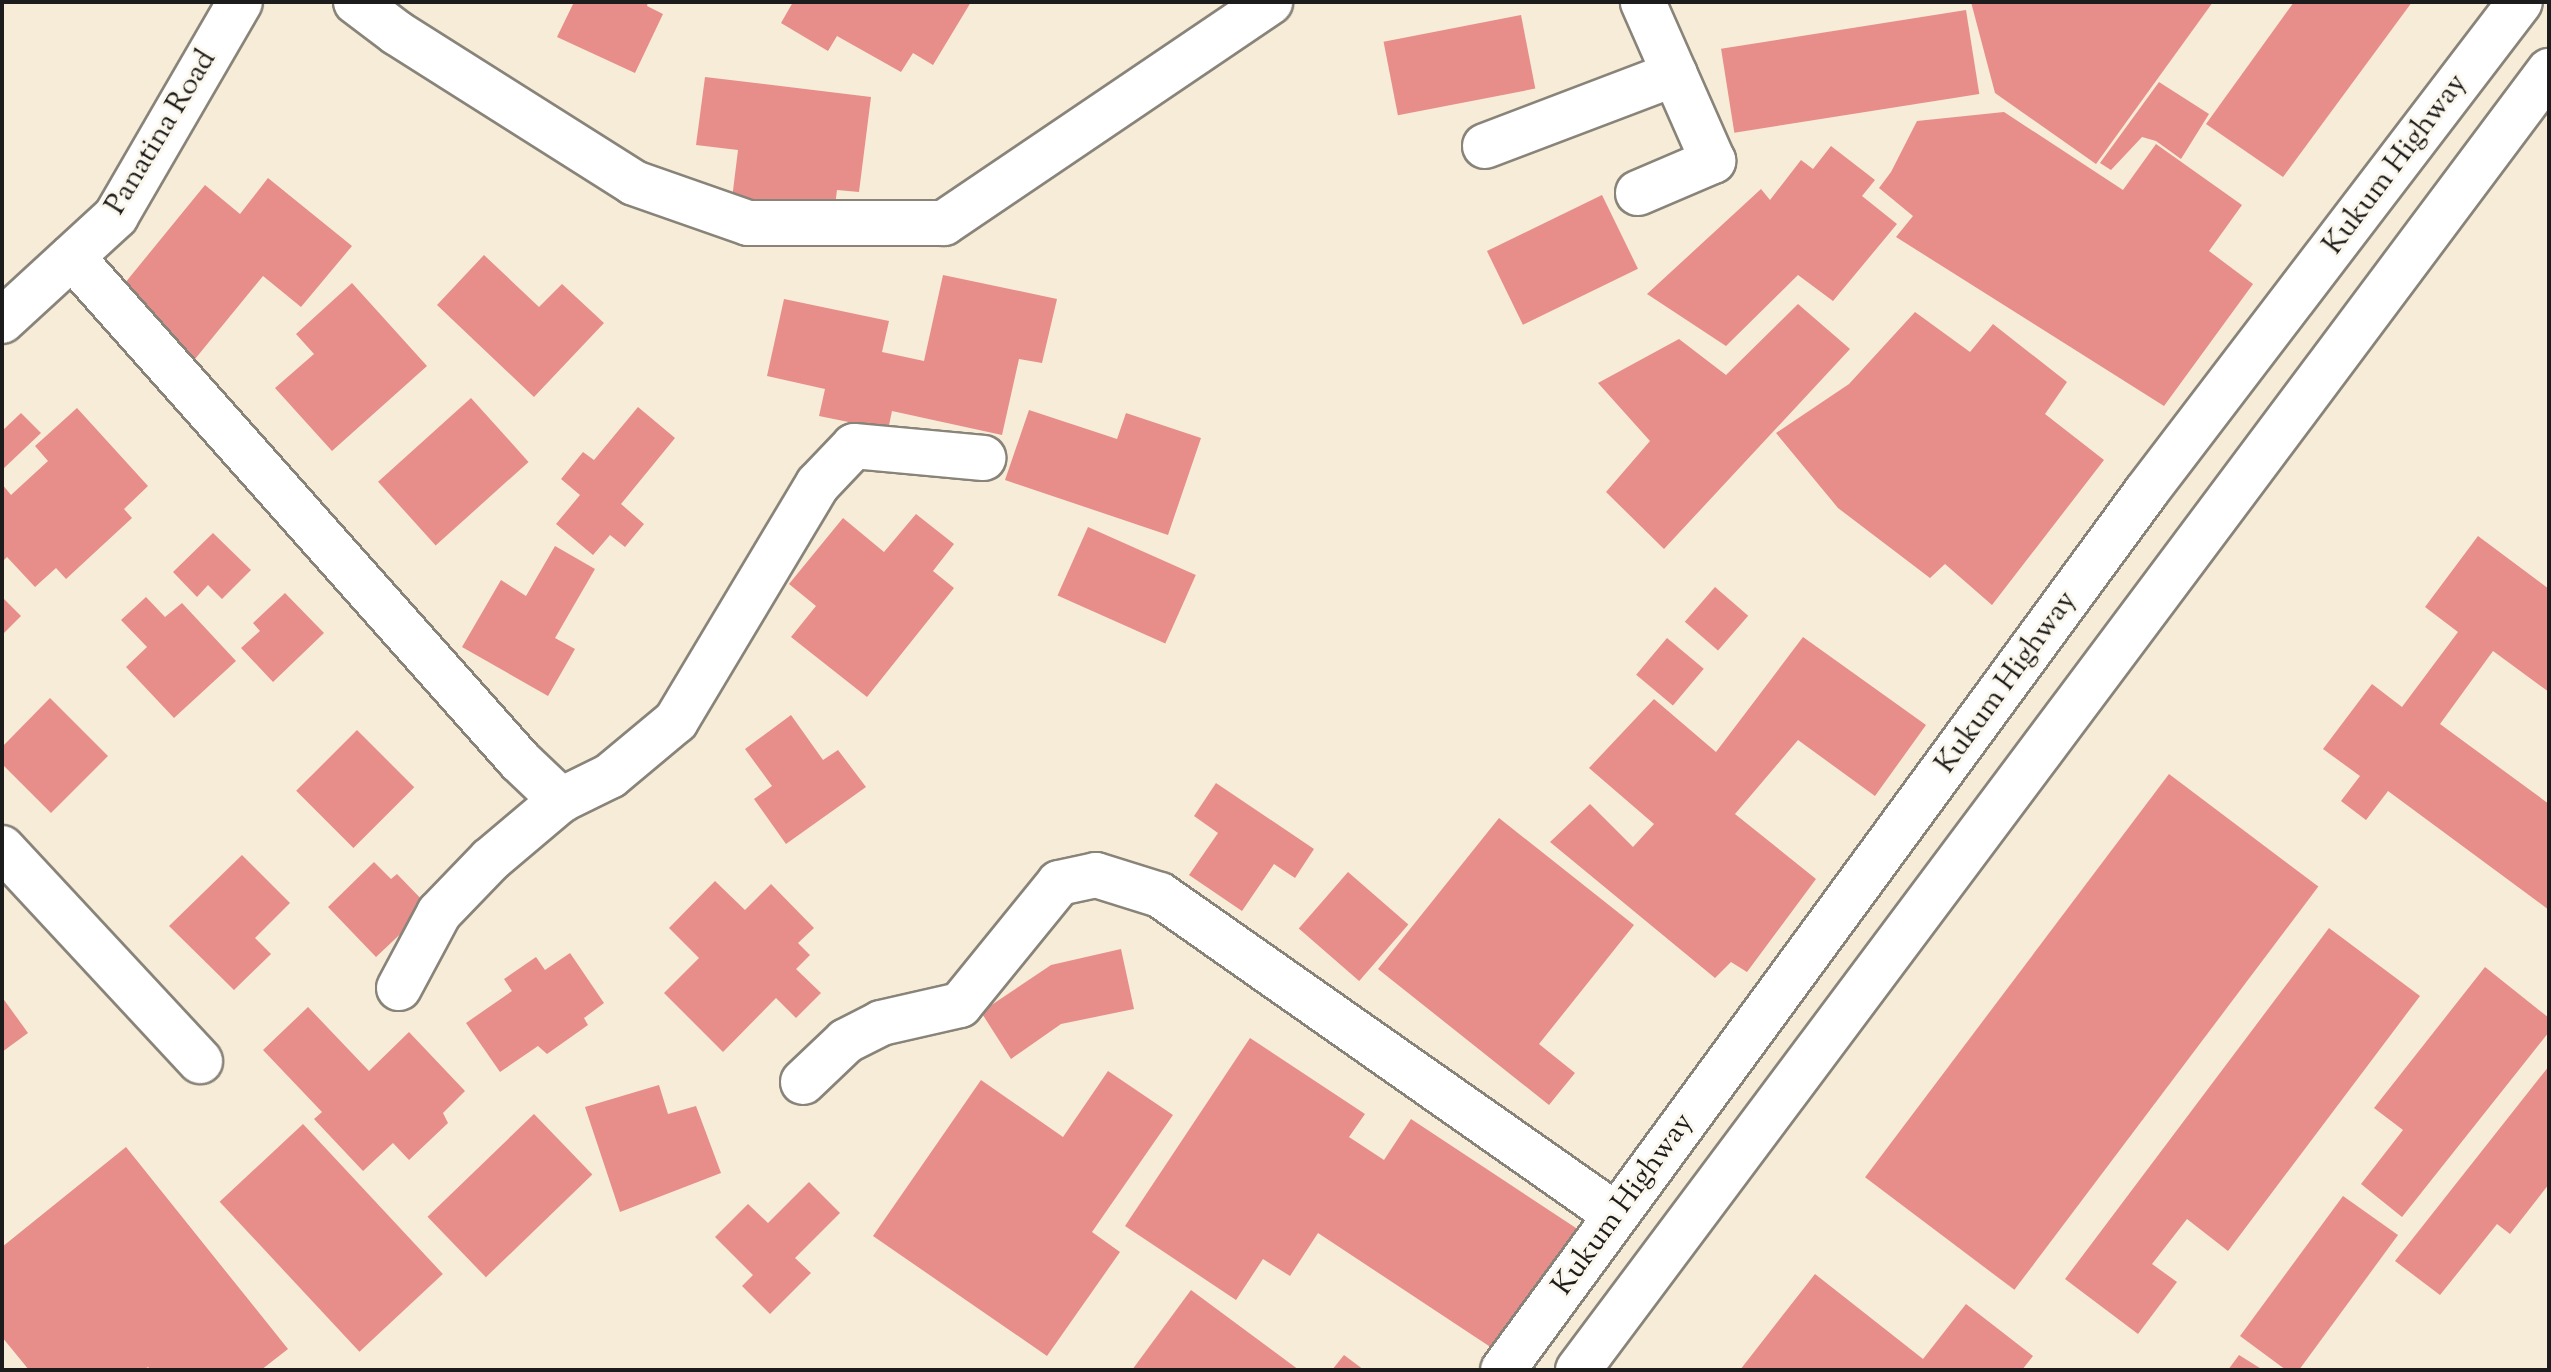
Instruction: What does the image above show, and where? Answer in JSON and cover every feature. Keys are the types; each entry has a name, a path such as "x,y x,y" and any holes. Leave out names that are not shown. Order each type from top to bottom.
{"street":[{"name":"Panatina Road","path":"2,321 116,216 240,2"},
{"path":"356,2 397,33 634,183 748,223 944,223 1270,2"},
{"path":"1638,193 1713,161 1643,2"},
{"name":"Kukum Highway","path":"1503,1370 2146,492 2520,2"},
{"name":"Kukum Highway","path":"1578,1370 2549,71"},
{"path":"1485,146 1675,74"},
{"path":"72,257 520,761 561,800"},
{"path":"399,988 439,913 490,860 561,800 610,776 676,721 818,484 854,446 983,458"},
{"path":"2,848 200,1061"},
{"path":"803,1082 846,1041 881,1023 960,1005 1059,883 1096,875 1160,895 1616,1215"}],"building":[{"path":"574,2 648,2 647,6 663,14 635,73 557,37"},
{"path":"793,2 971,2 933,65 913,53 901,72 837,36 828,51 781,23"},
{"path":"1971,2 2213,2 2096,164 1995,93"},
{"path":"2294,2 2412,2 2283,177 2206,124"},
{"path":"1966,10 1979,94 1734,133 1721,49"},
{"path":"1521,15 1535,89 1398,115 1384,42"},
{"path":"705,77 871,97 859,192 837,190 834,214 730,215 738,150 696,145"},
{"path":"2159,82 2209,114 2181,159 2156,141 2142,137 2111,170 2100,163"},
{"path":"2004,112 2123,190 2156,144 2242,205 2209,251 2253,284 2164,406 1896,237 1913,216 1879,188 1891,172 1917,121"},
{"path":"1831,146 1875,180 1862,196 1897,224 1833,301 1798,275 1726,346 1647,294 1761,189 1770,200 1801,160 1813,169"},
{"path":"268,178 352,246 301,307 263,276 195,359 116,294 205,185 240,214"},
{"path":"1602,195 1638,269 1523,325 1487,251"},
{"path":"484,255 539,307 562,284 604,323 534,397 437,305"},
{"path":"943,275 1057,299 1042,363 1019,359 1002,435 892,411 888,430 819,416 825,389 767,376 784,299 889,321 882,352 924,361"},
{"path":"352,283 427,366 332,451 275,388 314,354 296,334"},
{"path":"1798,304 1850,349 1664,549 1606,492 1650,441 1598,383 1679,339 1726,375"},
{"path":"1915,312 1970,352 1993,324 2067,382 2045,414 2104,460 1992,605 1945,564 1930,578 1838,508 1776,433 1849,384"},
{"path":"471,398 529,462 436,546 378,482"},
{"path":"638,407 675,438 621,504 644,524 625,547 610,535 593,555 556,524 580,495 561,479 583,452 594,460"},
{"path":"77,408 148,486 124,509 132,518 66,579 56,568 35,587 7,557 2,562 2,484 11,495 48,461 35,446"},
{"path":"1029,410 1117,439 1126,413 1201,438 1168,535 1005,480"},
{"path":"21,413 41,433 2,470 2,431"},
{"path":"916,514 954,544 933,571 954,588 867,697 791,637 816,606 789,584 843,518 884,552"},
{"path":"1088,527 1196,575 1165,644 1057,596"},
{"path":"213,533 251,570 222,599 208,585 197,597 173,572"},
{"path":"2478,536 2549,589 2549,692 2493,651 2440,724 2549,804 2549,910 2388,791 2366,820 2341,801 2360,776 2323,749 2372,684 2402,707 2458,632 2425,607"},
{"path":"555,546 595,569 555,638 575,649 548,696 462,647 501,580 526,596"},
{"path":"1715,587 1748,616 1718,651 1685,622"},
{"path":"285,593 324,633 273,682 241,648 260,631 253,623"},
{"path":"2,597 21,616 2,635"},
{"path":"146,597 165,617 182,603 236,661 174,718 126,667 147,647 121,620"},
{"path":"1803,637 1926,725 1875,796 1798,740 1735,814 1816,879 1747,972 1731,962 1715,978 1550,842 1590,804 1633,847 1654,824 1589,768 1654,699 1716,752"},
{"path":"1667,638 1704,669 1673,706 1636,675"},
{"path":"50,698 108,756 51,813 2,764 2,747"},
{"path":"791,715 823,760 838,750 866,787 786,844 754,799 772,786 745,749"},
{"path":"357,730 414,787 353,848 296,791"},
{"path":"2169,774 2318,887 2014,1290 1865,1177"},
{"path":"1216,783 1314,849 1295,878 1274,864 1242,911 1189,875 1218,833 1194,816"},
{"path":"1499,818 1634,925 1539,1044 1575,1073 1549,1105 1378,969"},
{"path":"242,855 290,903 255,938 271,954 234,990 169,926"},
{"path":"374,862 391,879 397,874 429,907 376,957 328,907"},
{"path":"1348,872 1408,924 1359,981 1299,929"},
{"path":"715,881 745,910 771,884 814,928 798,943 810,955 796,969 821,993 796,1018 776,998 723,1052 664,993 699,958 669,928"},
{"path":"2329,928 2420,996 2228,1251 2187,1219 2152,1264 2177,1282 2138,1334 2065,1279"},
{"path":"1121,949 1134,1009 1061,1024 1011,1059 981,1012 1051,965"},
{"path":"570,953 604,1003 584,1018 588,1025 547,1054 538,1046 500,1072 466,1023 512,991 504,979 536,957 545,970"},
{"path":"2485,967 2549,1018 2549,1032 2402,1217 2361,1184 2403,1130 2374,1108"},
{"path":"2,997 28,1033 2,1052"},
{"path":"308,1007 369,1071 409,1032 465,1091 443,1113 448,1123 409,1160 393,1143 363,1171 314,1119 322,1112 263,1050"},
{"path":"1250,1038 1365,1114 1349,1137 1384,1160 1411,1119 1579,1230 1498,1352 1318,1233 1290,1276 1263,1259 1236,1300 1125,1226"},
{"path":"2549,1066 2549,1184 2510,1234 2497,1224 2440,1295 2395,1261"},
{"path":"1108,1071 1173,1115 1092,1232 1120,1252 1047,1356 873,1236 981,1080 1063,1137"},
{"path":"659,1085 668,1114 696,1106 721,1173 620,1212 585,1107"},
{"path":"534,1114 592,1174 486,1277 428,1217"},
{"path":"303,1124 443,1274 359,1352 220,1202"},
{"path":"126,1147 288,1349 261,1370 150,1370 148,1367 144,1370 29,1370 2,1337 2,1247"},
{"path":"809,1182 840,1213 795,1258 811,1273 770,1314 742,1286 753,1275 715,1237 748,1204 768,1223"},
{"path":"2343,1196 2398,1235 2299,1370 2286,1370 2240,1336"},
{"path":"1815,1274 1923,1359 1966,1304 2033,1356 2022,1370 1740,1370"},
{"path":"1191,1290 1299,1370 1132,1370"},
{"path":"1344,1355 1364,1370 1332,1370"},
{"path":"2239,1355 2263,1370 2228,1370"}]}
